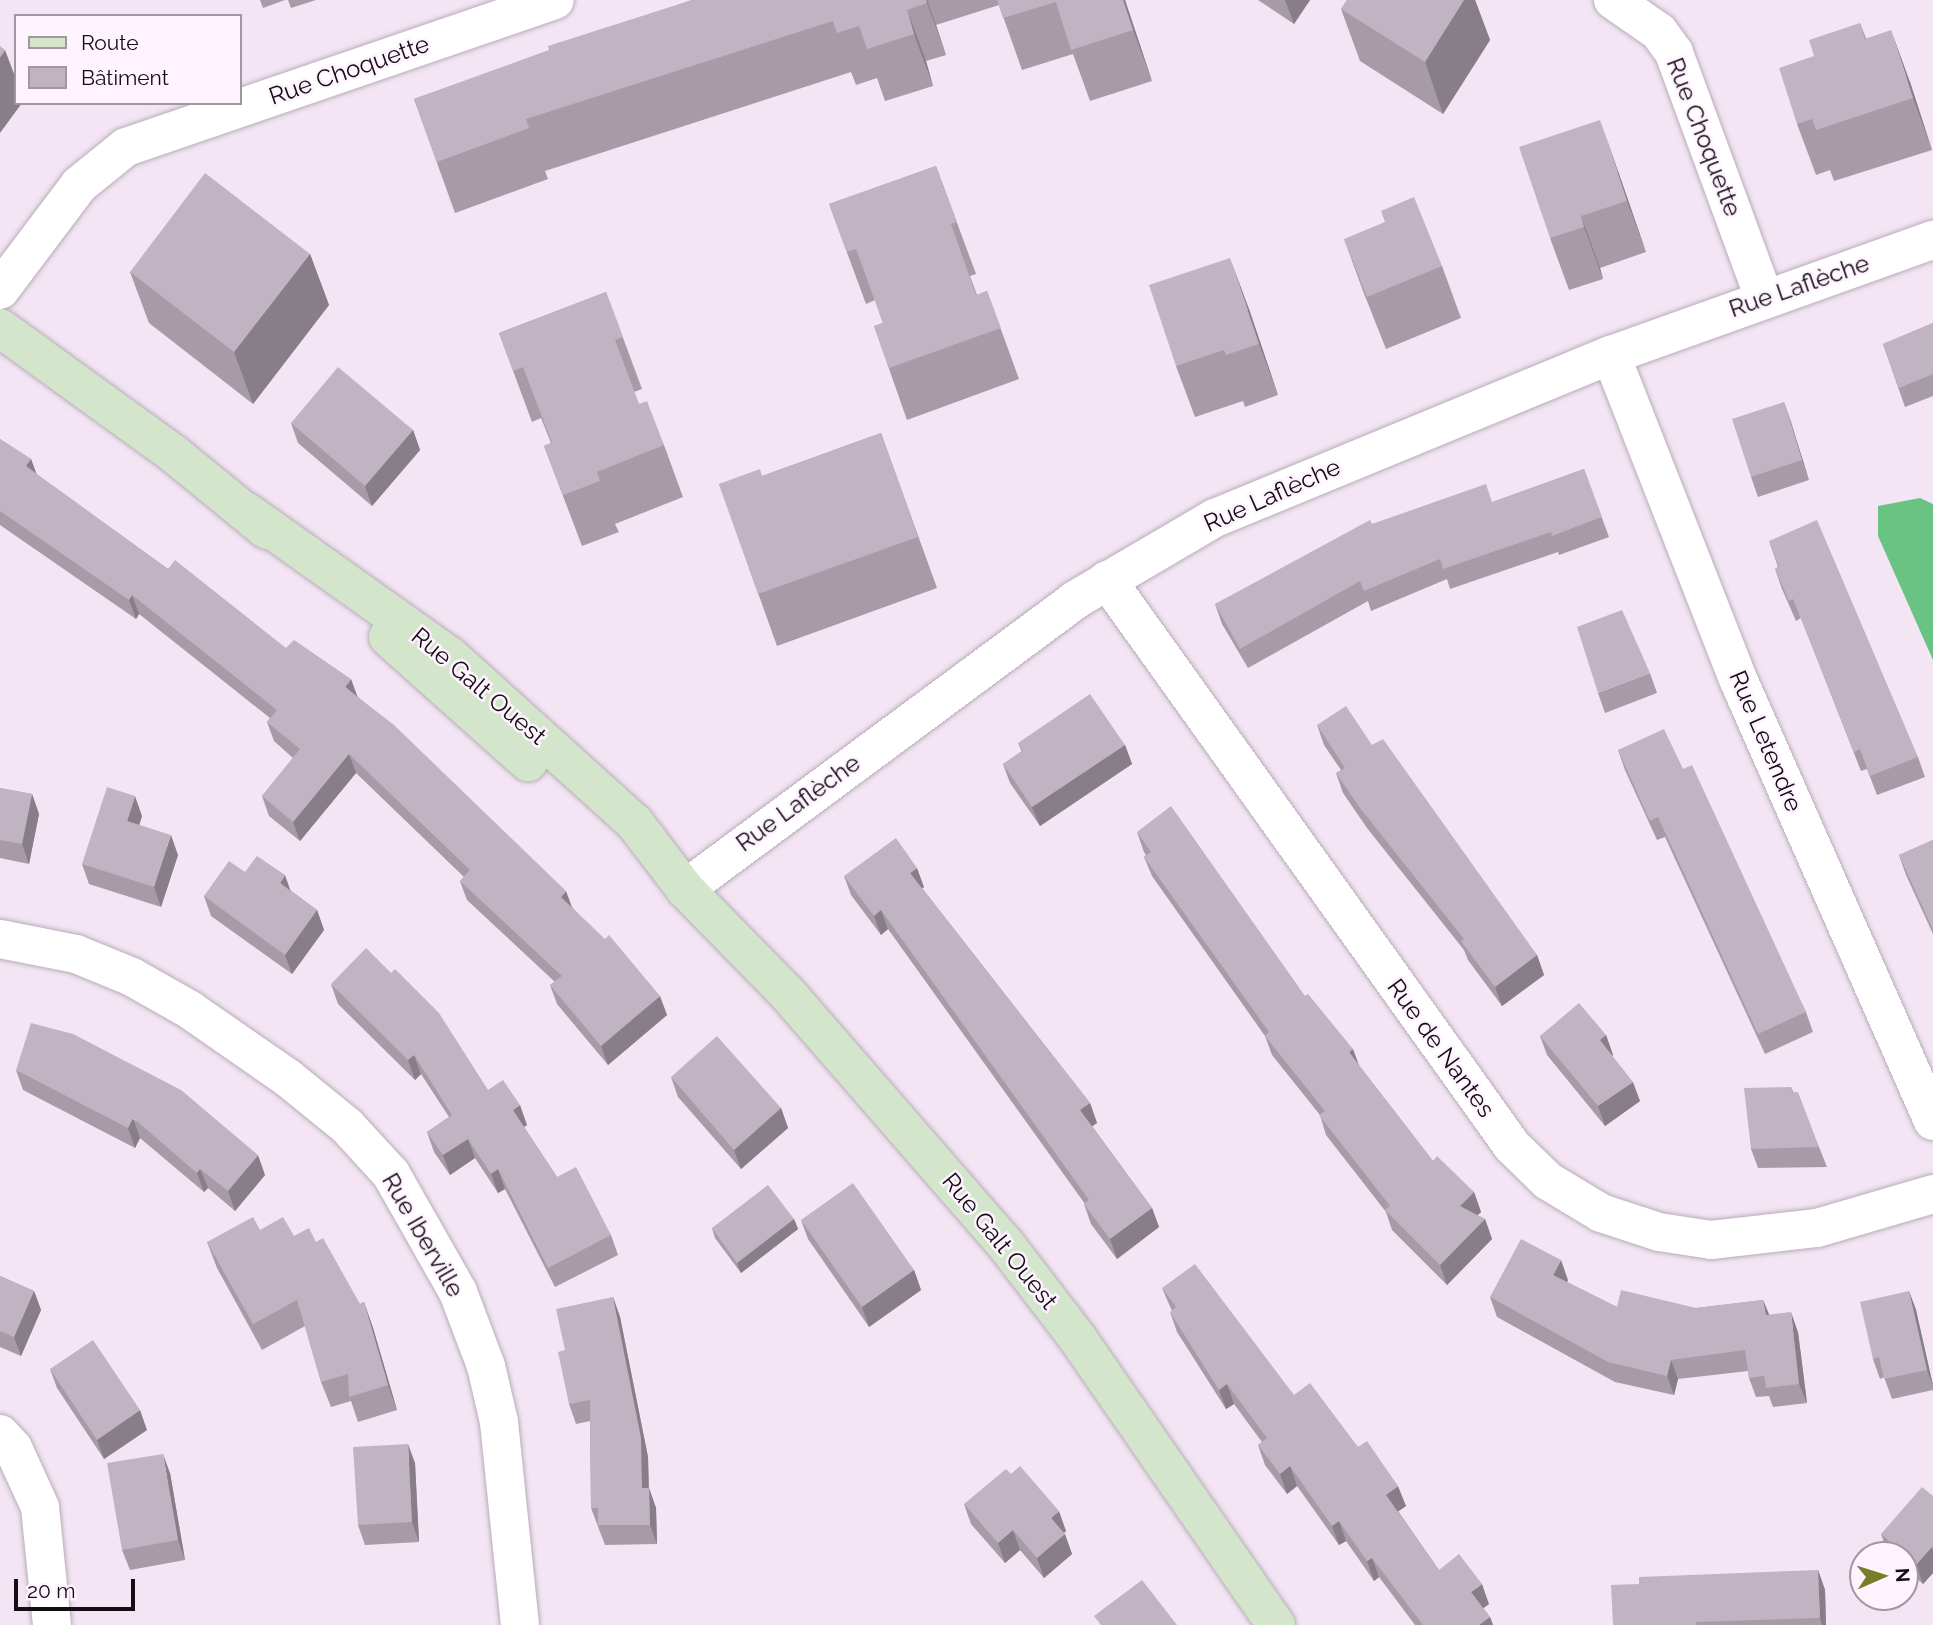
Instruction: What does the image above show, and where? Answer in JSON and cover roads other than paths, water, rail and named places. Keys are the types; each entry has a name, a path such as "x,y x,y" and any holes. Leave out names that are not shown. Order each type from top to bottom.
{"street":[{"name":"Rue Choquette","path":"0,290 79,185 126,147 555,0"},
{"name":"Rue Choquette","path":"1613,0 1659,32 1674,53 1764,297"},
{"name":"Rue Laflèche","path":"685,889 1107,580 1216,518 1289,484 1611,355 1764,297 1933,240"},
{"name":"Rue Galt Ouest","path":"0,328 247,512 619,843 685,889 787,993 1006,1245 1079,1339 1276,1625"},
{"name":"Rue Letendre","path":"1611,355 1738,679 1933,1121"},
{"name":"Rue de Nantes","path":"1107,580 1512,1146 1548,1181 1601,1213 1659,1232 1711,1240 1817,1228 1933,1194"},
{"name":"Rue Iberville","path":"0,939 76,954 132,977 190,1010 338,1118 391,1174 458,1292 486,1366 499,1422 520,1625"},
{"path":"0,1434 13,1448 40,1507 52,1625"}]}
